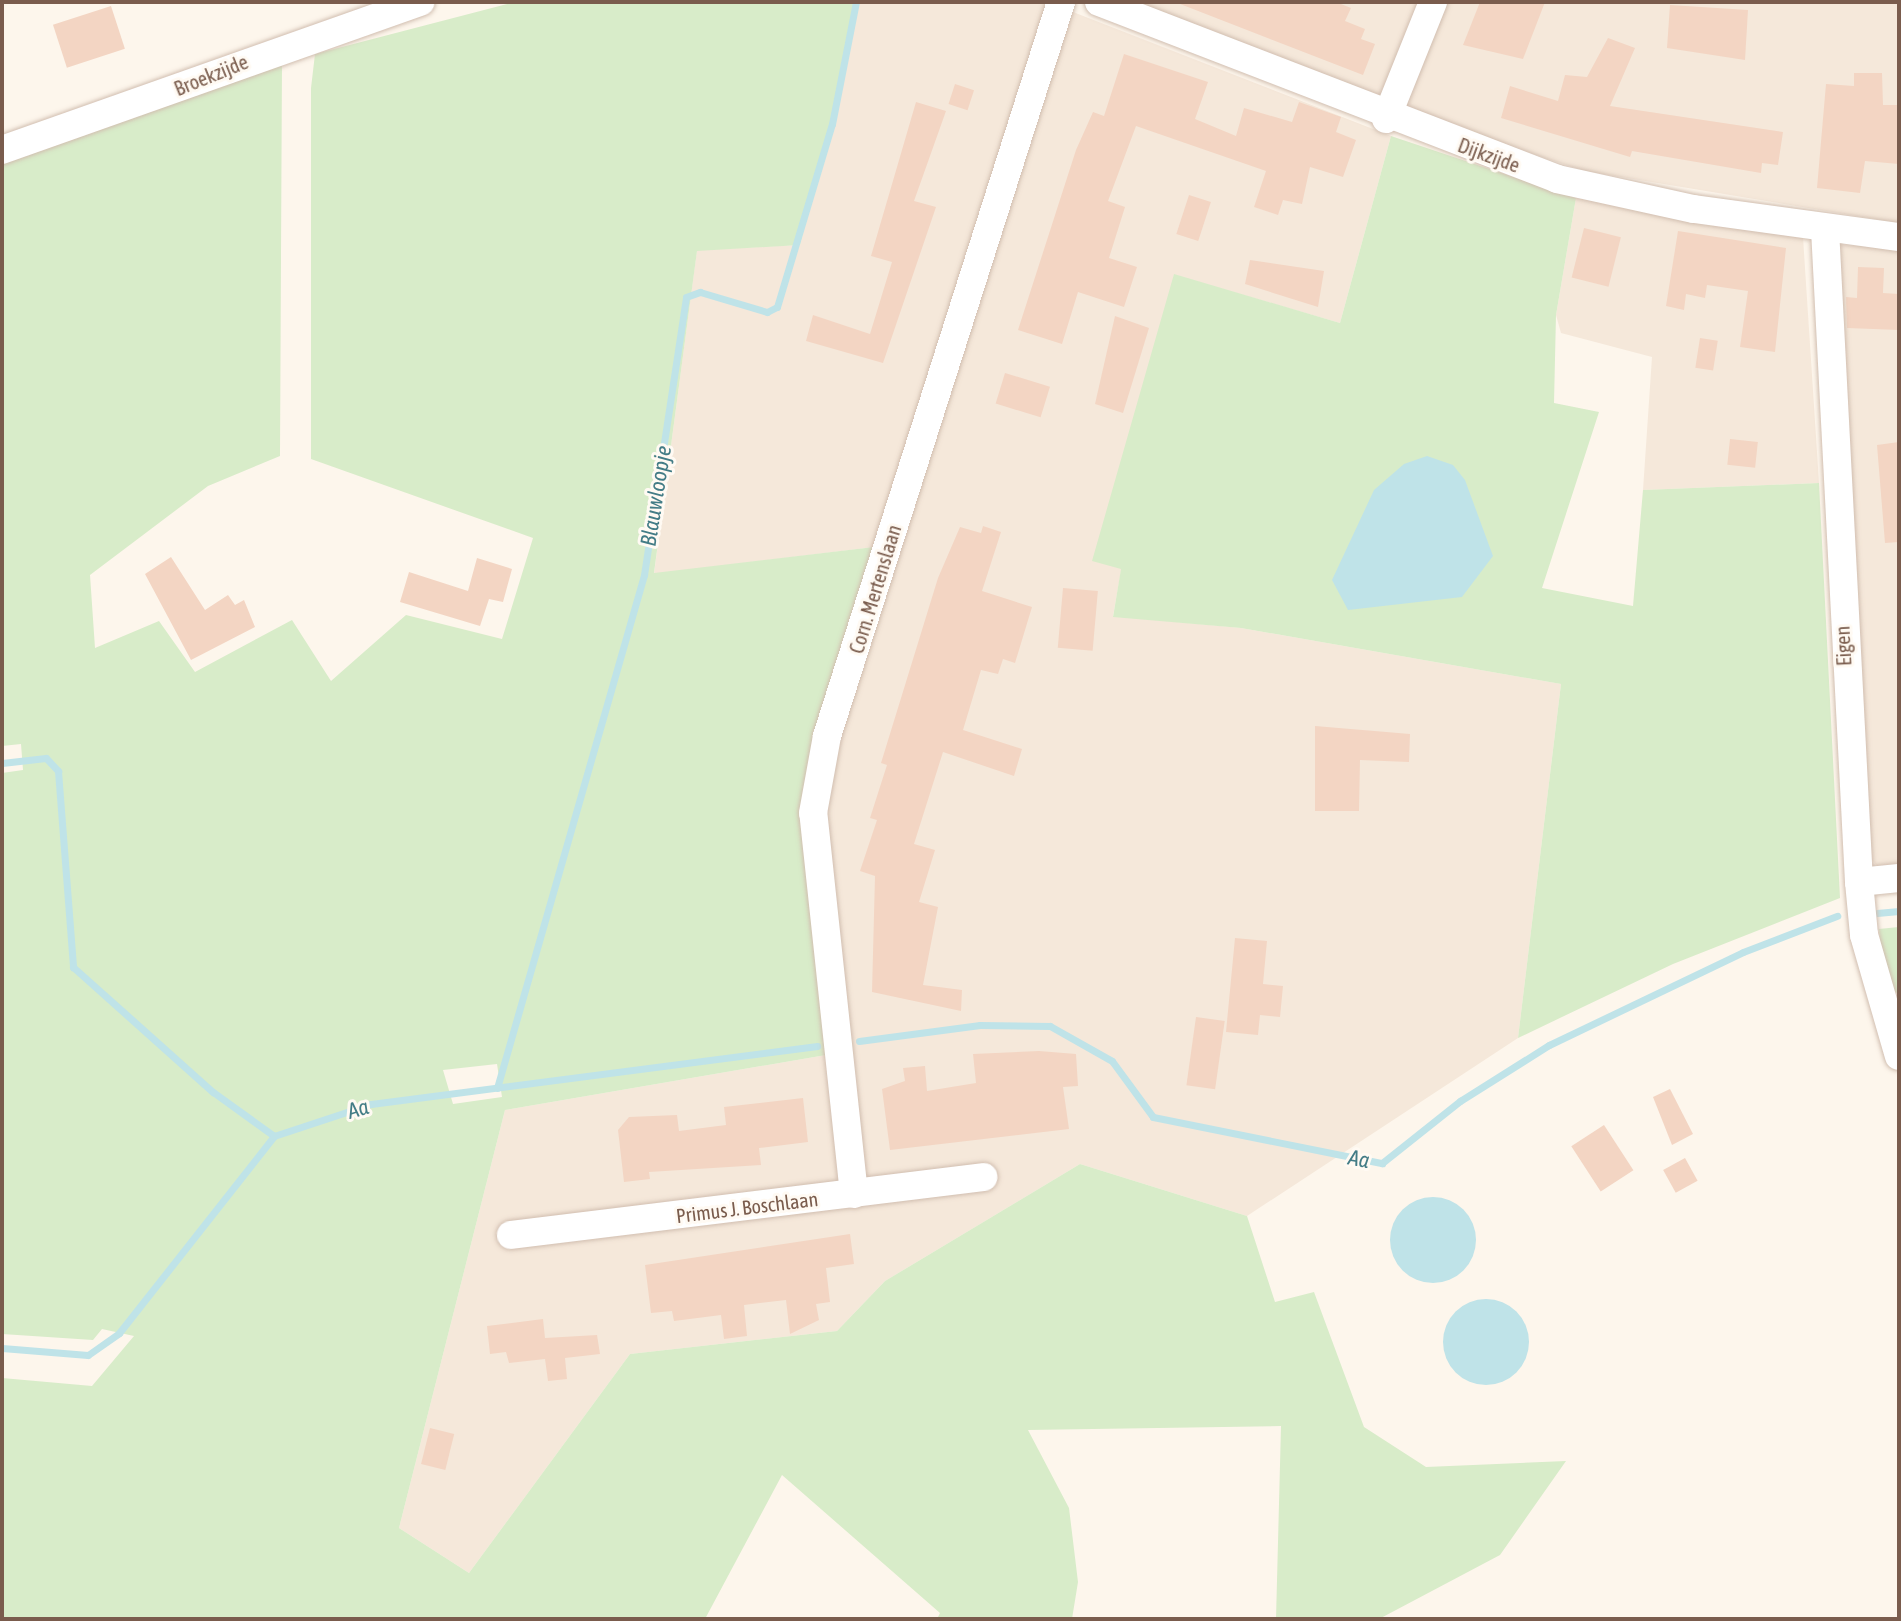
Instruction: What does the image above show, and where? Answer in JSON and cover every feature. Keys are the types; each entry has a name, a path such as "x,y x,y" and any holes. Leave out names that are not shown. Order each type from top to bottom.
{"street":[{"name":"Broekzijde","path":"2,150 421,2"},
{"name":"Corn. Mertenslaan","path":"854,1194 813,813 827,736 1061,2"},
{"name":"Dijkzijde","path":"1099,2 1386,119 1557,179 1825,229 1899,237"},
{"path":"1386,119 1433,2"},
{"name":"Eigen","path":"1825,229 1864,935 1891,1016 1899,1056"},
{"path":"1860,889 1899,878"},
{"name":"Primus J. Boschlaan","path":"511,1235 983,1177"}],"shaded area":[{"path":"860,2 1050,2 874,547 654,574 697,250 800,245"},
{"path":"1120,2 1899,2 1899,223 1585,171 1418,117"},
{"path":"1073,12 1391,136 1340,323 1174,275 1113,616 1241,628 1561,684 1518,1038 1247,1216 1080,1164 885,1281 837,1331 630,1354 469,1573 399,1528 505,1110 826,1055 824,816 838,737 1064,22"},
{"path":"1576,198 1803,237 1819,483 1643,490 1652,357 1561,333 1556,315"},
{"path":"1840,245 1899,248 1899,868 1880,869 1869,857"}],"green space":[{"path":"515,2 860,2 800,245 697,251 654,573 874,547 817,731 826,1055 505,1110 399,1528 469,1573 630,1354 837,1331 885,1281 1080,1164 1247,1216 1275,1302 1314,1292 1364,1427 1426,1467 1566,1461 1500,1555 1379,1619 1276,1619 1281,1426 1028,1430 1069,1508 1078,1582 1072,1619 937,1619 940,1613 782,1475 705,1619 2,1619 2,1378 92,1386 134,1336 102,1329 93,1340 2,1334 2,773 23,770 21,744 2,746 2,159 282,62 280,456 208,486 90,575 95,648 159,621 195,672 292,620 331,681 406,615 502,639 533,538 311,459 311,88 315,54","holes":["497,1064 502,1097 453,1104 443,1070"]},
{"path":"1391,136 1576,198 1556,315 1554,403 1599,412 1542,588 1633,606 1643,490 1819,483 1840,898 1673,964 1518,1038 1561,684 1241,628 1113,617 1121,569 1092,561 1174,274 1340,323"},
{"path":"1899,927 1899,995 1884,982 1879,929"}],"water":[{"path":"1427,456 1453,465 1465,480 1493,556 1462,597 1348,610 1332,580 1374,490 1404,464"},
{"path":"1433,1197 1457,1204 1469,1216 1476,1240 1469,1264 1457,1276 1433,1283 1409,1276 1397,1264 1390,1240 1397,1216 1409,1204"},
{"path":"1486,1299 1510,1306 1522,1318 1529,1342 1522,1366 1510,1378 1486,1385 1462,1378 1450,1366 1443,1342 1450,1318 1462,1306"}],"building":[{"path":"1175,2 1336,2 1351,8 1345,21 1365,29 1361,39 1375,44 1363,75"},
{"path":"1480,2 1545,2 1523,59 1463,45"},
{"path":"1670,5 1748,10 1745,60 1667,48"},
{"path":"111,6 125,49 67,68 53,25"},
{"path":"1608,38 1635,48 1610,106 1783,132 1778,165 1762,163 1761,173 1632,151 1630,157 1501,118 1510,86 1558,101 1565,75 1587,77"},
{"path":"1124,54 1208,82 1195,119 1236,136 1244,108 1292,122 1299,102 1341,117 1336,132 1356,140 1343,177 1310,167 1302,204 1283,200 1278,215 1254,207 1266,171 1136,126 1108,201 1125,207 1109,258 1137,267 1124,307 1078,292 1062,344 1018,330 1076,150 1093,112 1104,116"},
{"path":"1854,73 1882,73 1883,105 1899,105 1899,164 1865,161 1860,193 1817,188 1826,84 1854,86"},
{"path":"955,84 974,90 968,110 949,104"},
{"path":"916,102 946,111 914,201 936,207 883,363 806,341 813,315 870,334 892,262 871,256"},
{"path":"1189,195 1211,202 1198,241 1176,234"},
{"path":"1584,228 1621,237 1609,287 1572,277"},
{"path":"1678,231 1786,248 1775,352 1740,347 1748,291 1707,285 1705,298 1686,294 1684,310 1666,306"},
{"path":"1250,260 1324,271 1318,307 1245,284"},
{"path":"1858,267 1884,268 1883,293 1899,294 1899,330 1847,328 1846,297 1857,298"},
{"path":"1115,316 1149,328 1123,413 1095,404"},
{"path":"1700,338 1718,341 1713,370 1695,368"},
{"path":"1005,373 1050,387 1041,417 996,404"},
{"path":"1730,439 1758,442 1755,468 1727,465"},
{"path":"1899,442 1899,542 1885,543 1877,445"},
{"path":"983,526 1001,532 982,591 1032,607 1015,663 1003,659 998,674 981,670 963,730 1022,749 1014,776 943,752 914,844 935,850 919,902 938,907 923,985 962,990 961,1011 872,992 875,876 860,871 877,820 870,818 887,765 881,763 938,578 960,527 981,533"},
{"path":"171,557 205,610 228,595 235,605 244,600 255,627 191,660 145,574"},
{"path":"477,558 512,569 503,602 489,599 480,626 400,602 409,572 468,591"},
{"path":"1063,588 1098,591 1093,651 1058,648"},
{"path":"1315,726 1410,734 1409,762 1360,760 1359,811 1315,811"},
{"path":"1235,938 1267,941 1263,984 1283,986 1280,1017 1260,1015 1258,1035 1226,1032"},
{"path":"1196,1017 1225,1021 1215,1089 1186,1085"},
{"path":"1039,1051 1076,1054 1078,1086 1063,1087 1069,1129 890,1150 882,1089 905,1081 903,1068 925,1066 927,1091 976,1083 973,1054"},
{"path":"1670,1089 1693,1134 1672,1145 1653,1097"},
{"path":"803,1098 808,1142 759,1148 761,1165 649,1172 650,1179 624,1182 618,1130 629,1117 677,1115 679,1131 726,1125 724,1107"},
{"path":"1604,1125 1633,1170 1601,1192 1571,1146"},
{"path":"1685,1158 1698,1181 1676,1193 1663,1170"},
{"path":"850,1234 854,1264 826,1268 830,1302 816,1304 819,1320 790,1334 786,1300 744,1305 747,1336 724,1339 721,1315 674,1321 672,1311 651,1313 645,1265"},
{"path":"543,1319 545,1338 597,1335 600,1354 565,1358 567,1379 548,1381 545,1359 509,1363 506,1352 490,1354 487,1326"},
{"path":"430,1428 454,1434 445,1470 421,1464"}],"waterway":[{"name":"Blauwloopje","path":"497,1088 644,575 686,297 700,292 767,312 777,307 832,124 856,2"},
{"path":"2,763 46,758 58,771 73,967 213,1092 274,1136"},
{"name":"Aa","path":"1877,913 1899,911"},
{"name":"Aa","path":"859,1041 980,1025 1050,1026 1112,1061 1153,1117 1382,1163 1460,1101 1549,1045 1743,952 1837,916"},
{"name":"Aa","path":"2,1348 88,1355 119,1333 274,1136 371,1104 817,1046"}]}
